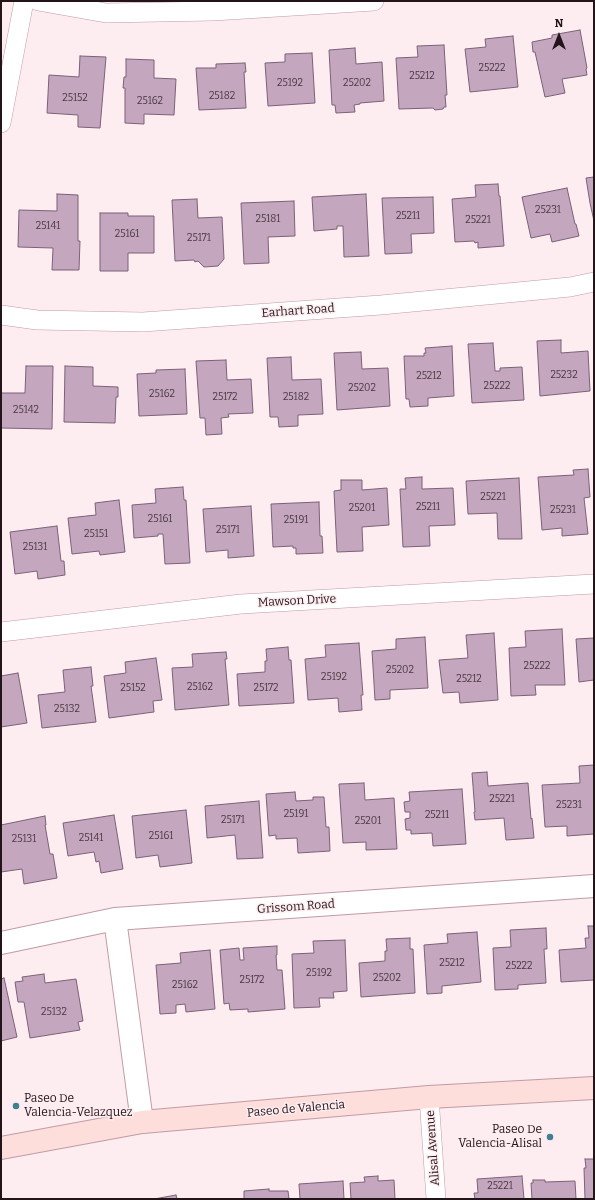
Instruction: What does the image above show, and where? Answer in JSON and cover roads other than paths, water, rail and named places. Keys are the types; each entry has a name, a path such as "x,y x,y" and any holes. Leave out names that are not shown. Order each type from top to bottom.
{"main road":[{"name":"Paseo de Valencia","path":"1,1148 142,1122 429,1097 594,1088"}],"street":[{"path":"1,123 24,1"},
{"path":"38,1 106,12 213,11 374,1"},
{"name":"Earhart Road","path":"1,315 37,320 143,322 381,305 570,287 594,282"},
{"name":"Mawson Drive","path":"1,632 240,604 594,584"},
{"name":"Grissom Road","path":"1,943 115,919 594,886"},
{"path":"115,919 142,1122"},
{"name":"Alisal Avenue","path":"429,1097 436,1199"}],"place":[{"name":"Paseo De Valencia-Velazquez","path":"16,1106"},
{"name":"Paseo De Valencia-Alisal","path":"550,1137"}]}
